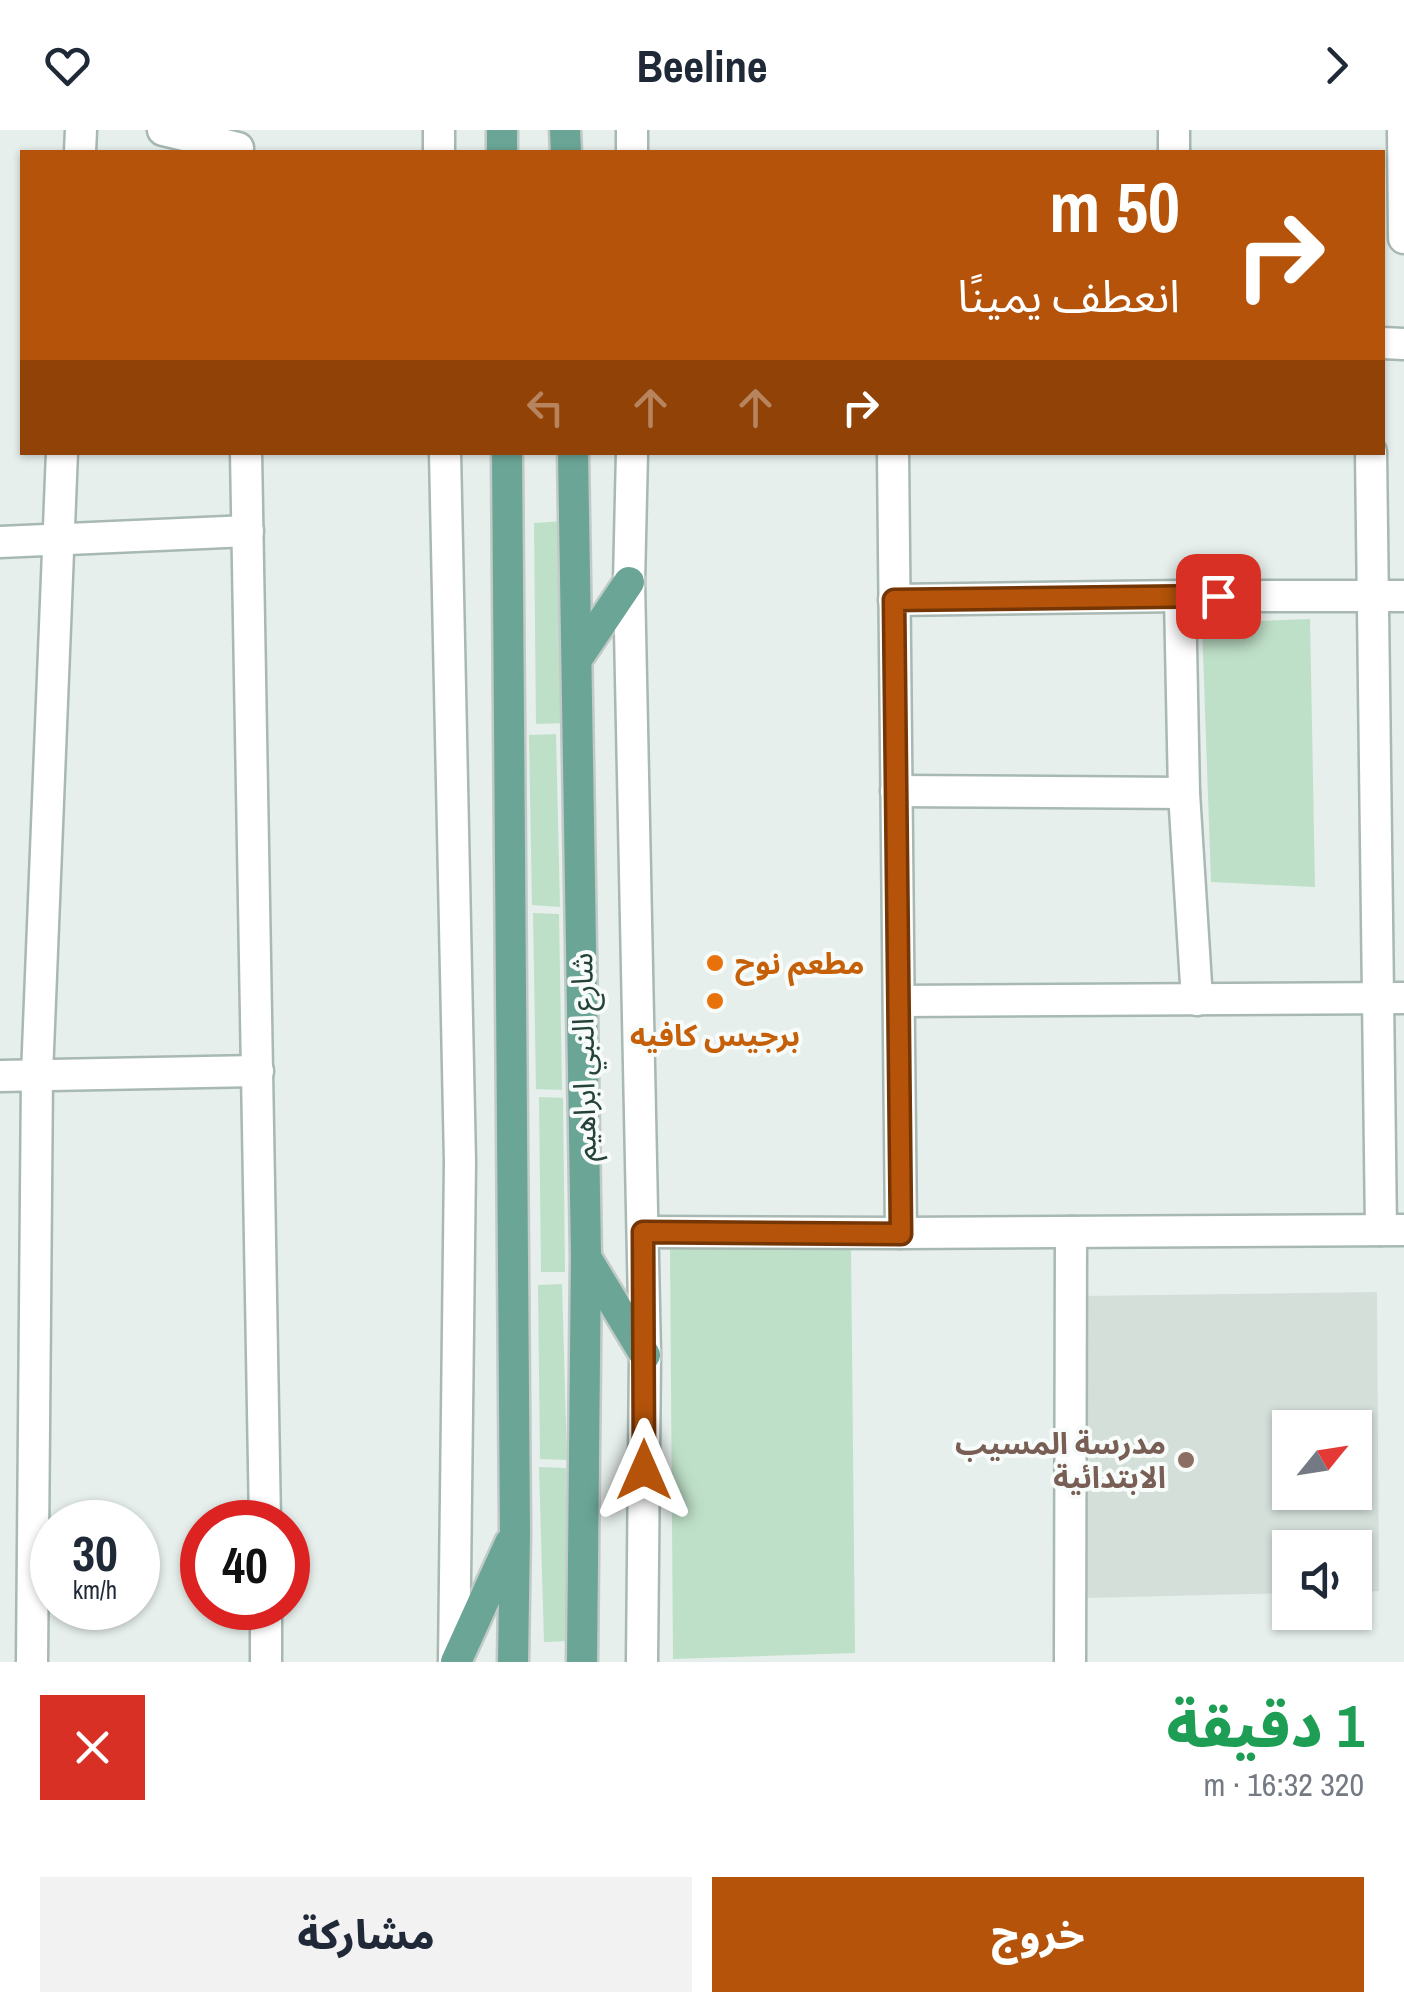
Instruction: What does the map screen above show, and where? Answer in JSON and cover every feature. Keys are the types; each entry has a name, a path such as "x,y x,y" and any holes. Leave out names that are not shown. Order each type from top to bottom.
{"main road":[{"path":"507,455 513,1662"},
{"name":"شارع النبي ابراهيم","path":"572,455 586,1256 582,1662"},
{"path":"577,659 629,582"},
{"path":"586,1256 644,1355"},
{"path":"455,1662 515,1532"}],"street":[{"path":"163,130 238,144"},
{"path":"1403,130 1404,238"},
{"path":"32,1662 37,1075 62,455"},
{"path":"246,455 266,1500"},
{"path":"445,455 460,1162 455,1662"},
{"path":"632,455 629,582 643,1232 642,1662"},
{"path":"893,455 901,1234"},
{"path":"643,1232 1392,1230 1390,802 1373,596 1371,455"},
{"path":"0,542 248,531"},
{"path":"1180,596 1184,793 1196,1000"},
{"path":"894,600 1404,596"},
{"path":"896,791 1184,793"},
{"path":"899,1001 1391,998"},
{"path":"0,1076 258,1071"},
{"path":"1070,1662 1072,1232"},
{"path":"266,1630 266,1662"}],"shaded area":[{"name":"مدرسة المسيب الابتدائية","path":"1377,1292 1379,1591 1372,1591 1372,1530 1272,1530 1272,1593 1084,1598 1081,1296"}],"green space":[{"path":"565,521 567,723 536,724 534,523"},
{"path":"1310,619 1315,887 1211,882 1202,623"},
{"path":"556,734 560,907 532,905 529,735"},
{"path":"533,913 559,914 562,1090 536,1089"},
{"path":"539,1097 563,1098 565,1272 541,1272"},
{"path":"670,1246 851,1247 855,1653 673,1659"},
{"path":"562,1284 567,1460 540,1459 538,1285"},
{"path":"539,1467 566,1468 569,1641 544,1642"}],"place":[{"name":"مطعم نوح","path":"715,963"},
{"name":"برجيس كافيه","path":"715,1001"},
{"name":"مدرسة المسيب الابتدائية","path":"1186,1460"}],"route":[{"path":"644,1470 643,1232 901,1234 894,600 1218,596"}]}
